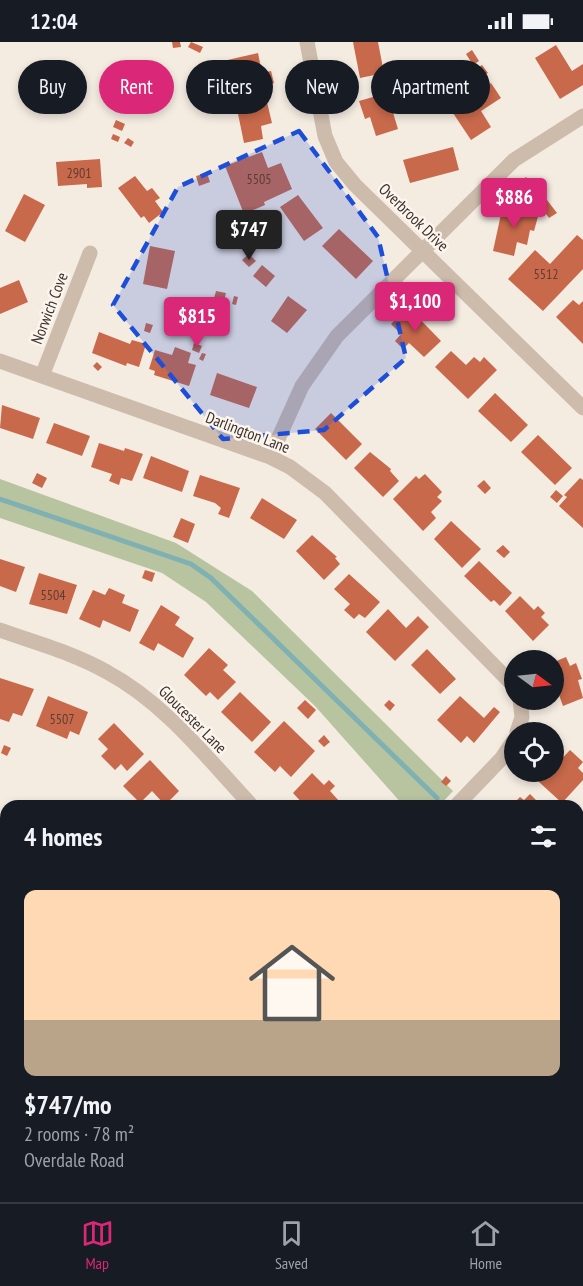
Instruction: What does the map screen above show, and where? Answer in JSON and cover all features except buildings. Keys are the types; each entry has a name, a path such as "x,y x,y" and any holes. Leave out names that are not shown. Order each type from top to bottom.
{"street":[{"name":"Overbrook Drive","path":"307,42 325,136 336,162 355,185 583,408"},
{"path":"270,457 294,401 337,336 514,160 583,116"},
{"name":"Norwich Cove","path":"42,376 90,253"},
{"name":"Darlington Lane","path":"0,361 270,457 290,467 325,493 504,676"},
{"name":"Gloucester Lane","path":"0,630 82,660 127,684 164,713 246,800"},
{"path":"462,800 504,755"}],"highlighted area":[{"path":"299,131 378,237 406,358 324,430 223,439 113,305 178,187"}],"green space":[{"path":"0,479 176,543 252,591 453,791 445,800 399,800 315,706 206,602 162,573 0,518"}],"waterway":[{"path":"0,499 191,564 211,578 437,798"}]}
